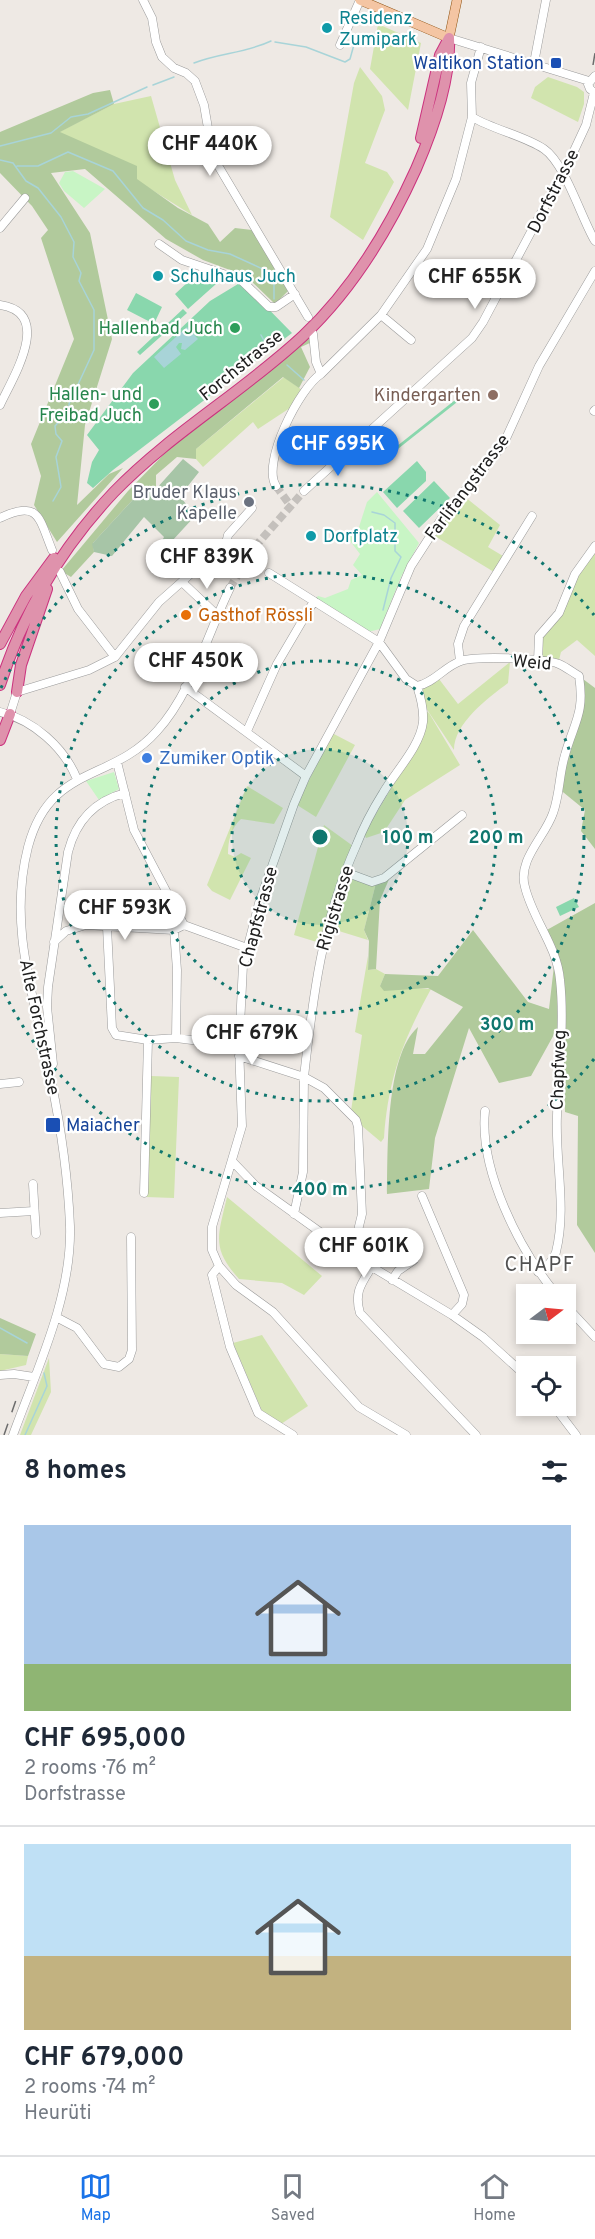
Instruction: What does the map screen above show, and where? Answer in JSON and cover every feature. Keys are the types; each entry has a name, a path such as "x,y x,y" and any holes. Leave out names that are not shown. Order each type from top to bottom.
{"highway":[{"name":"Forchstrasse","path":"0,672 29,602 60,549 95,506 132,469 285,346 348,280 381,230 408,174 421,136 440,55 449,38"},
{"name":"Forchstrasse","path":"0,685 26,619 60,549"},
{"path":"0,644 26,596 60,549"},
{"path":"17,692 21,665 60,549"},
{"path":"0,740 4,713"}],"main road":[{"path":"360,0 373,3 449,38"},
{"name":"Forchstrasse","path":"449,38 457,0"}],"street":[{"path":"143,0 152,18 156,42 162,57 174,68 186,73 198,87 204,105 213,157 308,316"},
{"path":"340,45 360,0"},
{"path":"534,63 546,0"},
{"name":"Dorfstrasse","path":"304,491 466,346 483,322 562,175 586,125 595,93 590,89 592,78 449,38"},
{"path":"276,486 271,473 272,462 287,421 309,384 381,315 416,266 444,214 456,179 472,117 471,83 481,47"},
{"path":"472,117 493,129 545,149 574,192 595,241"},
{"path":"0,228 25,198"},
{"path":"159,244 182,260 241,280 269,307 276,307 294,294"},
{"name":"Farlifangstrasse","path":"379,642 418,553 442,518 498,452 514,424 539,366 595,271"},
{"path":"0,305 10,306 22,315 28,327 27,345 0,405"},
{"path":"381,315 411,339"},
{"path":"314,334 316,362 321,374"},
{"path":"0,518 22,508 28,509 36,515 60,549"},
{"path":"77,779 69,764 42,733 4,713 17,692 89,670 115,657 159,602 225,547 228,535 252,508"},
{"path":"460,661 458,644 464,626 532,516"},
{"path":"537,661 539,636 559,613 575,574 595,546"},
{"path":"60,572 78,609 115,657"},
{"path":"269,573 379,642 406,679 417,686"},
{"path":"182,582 217,615"},
{"path":"230,588 185,687 159,730 140,747 117,762 134,830 184,925 247,948"},
{"path":"247,731 279,660 314,601"},
{"name":"Chapfstrasse","path":"379,642 306,776 269,873 247,948 240,997 238,1046 242,1126 212,1227 212,1250 219,1266 236,1285 273,1312 359,1407 406,1435"},
{"name":"Weid","path":"417,686 425,685 460,661 480,658 558,664 579,676 582,703 577,724 565,753 553,813 525,868"},
{"name":"Rigistrasse","path":"294,1214 303,1172 304,1077 314,982 332,911 345,872 382,794 415,743 423,724 423,707 417,686"},
{"path":"185,687 306,776"},
{"name":"Alte Forchstrasse","path":"13,1435 56,1317 69,1255 70,1225 60,1129 49,1071 26,978 21,921 24,868 34,829 42,813 60,792 77,779 117,762"},
{"path":"49,1071 53,1064 47,1006 53,944 72,835 79,823 95,807 125,793"},
{"path":"345,872 364,880 378,881 462,816"},
{"name":"Chapfweg","path":"525,868 524,886 555,957 560,980 556,1119 561,1203 556,1254 551,1262 538,1272"},
{"path":"53,944 66,931 86,925 174,930 184,925"},
{"path":"107,927 112,1028 116,1035 122,1038 148,1040 176,1038 238,1046"},
{"path":"174,930 177,970 176,1038"},
{"path":"144,1193 148,1040"},
{"path":"239,1056 304,1077 324,1088 357,1123 362,1214 352,1255"},
{"path":"0,1084 19,1082"},
{"path":"485,1111 483,1131 506,1214 524,1251 548,1284"},
{"path":"233,1162 256,1186 294,1214 371,1268 452,1315 483,1337 516,1367"},
{"path":"33,1184 36,1234"},
{"path":"422,1196 464,1295 462,1304 452,1315"},
{"path":"0,1213 34,1211"},
{"path":"56,1317 77,1328 104,1364 119,1367 129,1359 132,1350 130,1237"},
{"path":"392,1280 398,1271 414,1260"},
{"path":"219,1266 212,1275 217,1303 230,1347 250,1394 264,1419 293,1435"},
{"path":"371,1268 357,1290 356,1300 360,1313 476,1435"},
{"path":"576,1317 595,1337"},
{"path":"0,1375 34,1377"},
{"path":"562,1416 576,1435"}],"green space":[{"path":"378,24 421,43 408,110 370,69"},
{"path":"360,67 382,96 385,110 365,163 387,172 394,182 363,240 330,217 354,83"},
{"path":"548,77 577,87 584,92 584,104 578,122 531,98 535,87"},
{"path":"110,90 114,104 60,132 137,166 137,179 178,208 208,224 220,242 235,228 252,230 289,290 275,304 246,276 203,260 166,239 85,169 51,173 90,233 112,339 85,425 77,505 109,474 123,468 57,542 34,505 41,476 31,444 74,339 41,238 48,230 32,206 0,173 0,132 93,93"},
{"path":"151,96 175,180 192,215 59,132 114,104"},
{"path":"73,171 105,189 84,208 64,191 59,183 65,172"},
{"path":"202,269 216,284 188,309 175,294"},
{"name":"Hallen- und Freibad Juch","path":"238,284 247,287 292,333 113,470 93,488 87,483 92,462 99,450 87,435 133,373 210,301"},
{"path":"136,293 162,307 154,324 127,310"},
{"path":"183,309 187,313 140,355 137,352"},
{"path":"311,334 312,342 301,347 310,367 299,388 283,377 196,449 196,459 177,457 156,475 156,489 139,493 93,543 94,552 71,577 61,571 128,491 171,447"},
{"path":"284,377 302,390 293,406 258,429 253,422 203,467 196,459 196,449"},
{"path":"464,393 466,395 389,456 387,454"},
{"path":"183,459 199,472 180,496 195,516 172,541 174,544 162,557 156,553 164,537 144,517 112,556 94,552 92,544 139,493 156,489"},
{"path":"417,461 426,472 426,481 397,508 383,492"},
{"path":"434,481 450,498 419,528 403,511"},
{"path":"377,492 419,543 401,577 380,629 368,632 316,598 318,596 325,598 348,589 351,580 362,575 353,565 360,554 347,537 359,527 367,502"},
{"path":"465,497 500,525 488,547 503,556 494,572 433,535"},
{"path":"595,546 595,656 577,640 561,652 558,664 538,661 537,645 559,613 575,574"},
{"path":"510,662 508,683 482,704 466,721 460,730 454,750 426,708 420,691 439,679 458,704"},
{"path":"579,676 595,688 595,849 581,831 585,810 558,788 577,724"},
{"path":"425,710 460,765 405,800 384,832 366,838 364,834 421,738"},
{"path":"332,733 355,745 316,817 297,805"},
{"path":"114,772 119,789 99,800 86,781"},
{"path":"247,786 283,808 274,824 241,819 232,831 228,854 235,857 241,853 251,858 230,900 212,891 207,885"},
{"path":"324,825 353,846 330,905 320,943 294,935"},
{"path":"348,877 376,883 364,930 368,940 329,928 345,879"},
{"path":"390,877 380,900 376,969 368,970 369,941 364,930 376,883"},
{"path":"574,898 579,907 560,916 556,907"},
{"path":"595,903 595,1253 577,1225 578,1116 565,1112 562,1020 531,1076 499,1083 469,1028 435,1138 429,1189 387,1194 390,1106 399,1059 407,1041 418,1027 413,1054 425,1054 463,1007 428,988 384,991 380,986 385,974 438,976 473,930 528,1002 549,1009 555,957 545,931"},
{"path":"368,956 368,970 376,969 385,974 380,986 431,989 412,1026 398,1061 389,1097 384,1138 381,1142 362,1126 351,1111 362,1035 355,1032"},
{"path":"151,1076 179,1077 174,1198 146,1197"},
{"path":"227,1197 322,1276 304,1295 282,1283 239,1279 230,1268 224,1259 219,1241"},
{"path":"0,1318 36,1334 28,1356 0,1354"},
{"path":"262,1335 308,1406 281,1424 262,1411 233,1343"},
{"path":"0,1354 28,1356 26,1365 0,1371"},
{"path":"49,1358 51,1392 31,1435 20,1435"}],"water":[{"path":"187,327 198,339 185,350 181,349 182,343 179,343 176,347 181,354 164,368 154,357"}],"waterway":[{"path":"194,63 271,41"},
{"path":"275,42 306,47 345,62 350,59 355,41"},
{"path":"153,85 174,77"},
{"path":"0,146 51,133 71,117 88,114 147,87"},
{"path":"17,166 38,166 68,152 113,171 143,208 163,220 186,241 208,250 230,254 267,271 274,284 274,299"},
{"path":"0,160 13,163 26,181 38,188 61,217 74,242 73,257 81,273 79,281 94,310 94,350 69,404 69,411 55,426 56,434 62,441 56,457 61,487 53,501"},
{"path":"261,335 267,346"},
{"path":"287,365 304,380"},
{"path":"372,512 384,515 395,523 395,551 401,557 391,578 383,610"},
{"path":"0,1328 27,1343"},
{"path":"25,1435 47,1386 44,1373"}],"tunnel":[{"path":"276,486 290,505"},
{"path":"230,588 253,549 304,491"}],"railway":[{"path":"593,65 595,53"},
{"path":"4,1435 16,1400"}],"place":[{"name":"Residenz Zumipark","path":"327,28"},
{"name":"Waltikon Station","path":"556,63"},
{"name":"Schulhaus Juch","path":"158,276"},
{"name":"Hallenbad Juch","path":"235,328"},
{"name":"Kindergarten","path":"493,395"},
{"name":"Hallen- und Freibad Juch","path":"154,404"},
{"name":"Bruder Klaus Kapelle","path":"249,502"},
{"name":"Dorfplatz","path":"311,536"},
{"name":"Gasthof Rössli","path":"186,615"},
{"name":"Zumiker Optik","path":"147,758"},
{"name":"Maiacher","path":"53,1125"}],"district":[{"name":"CHAPF","path":"540,1264"}]}
